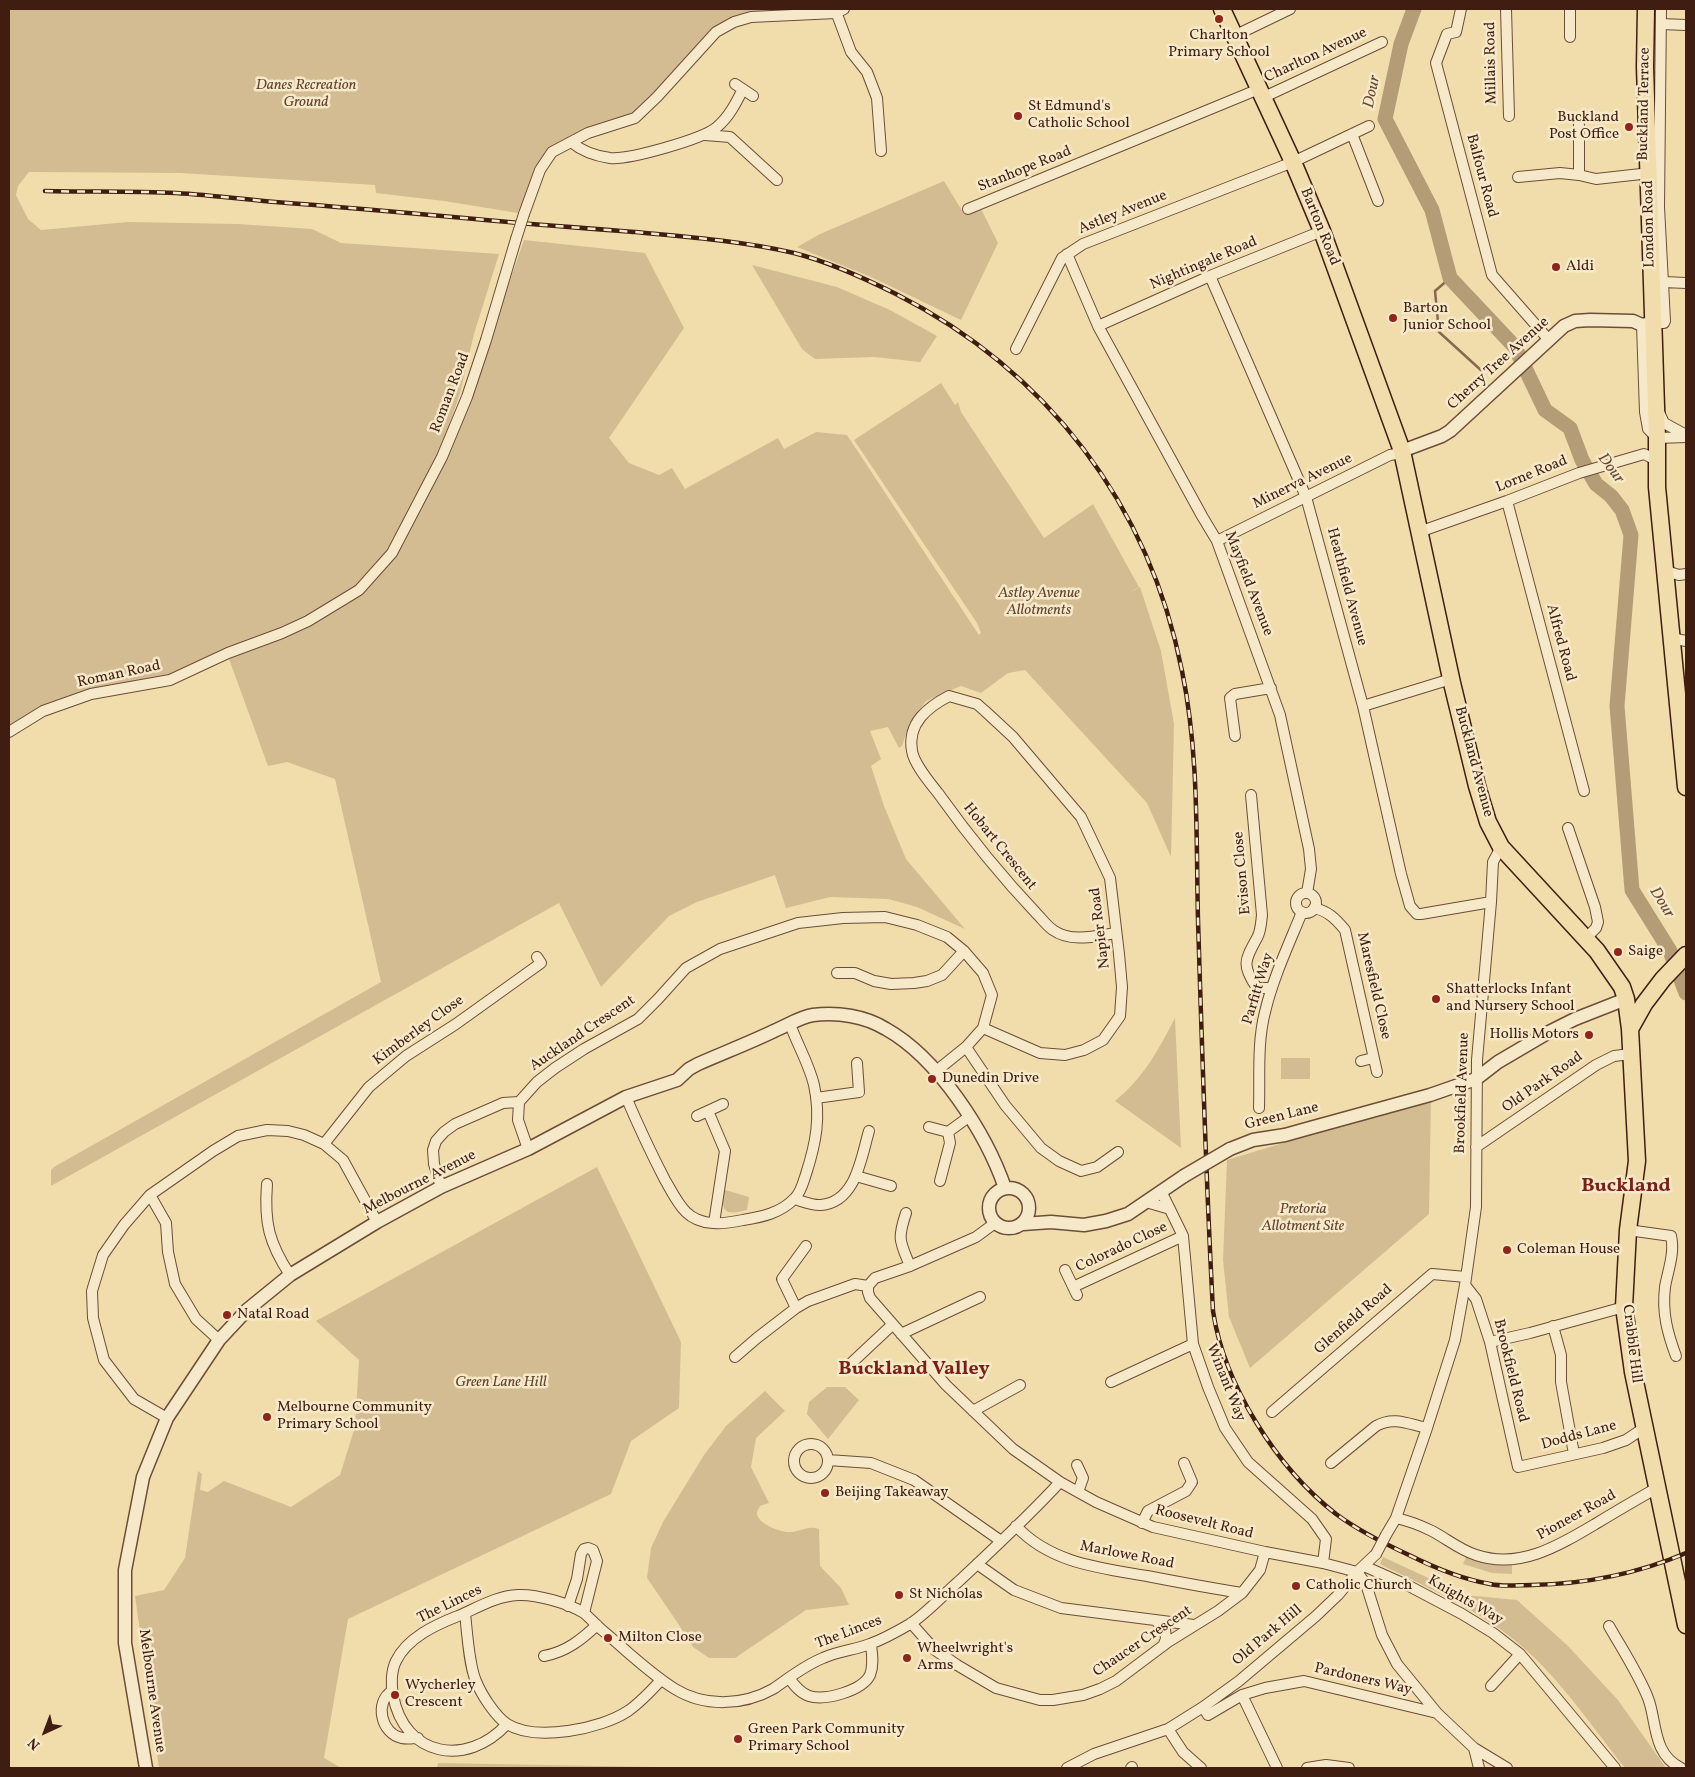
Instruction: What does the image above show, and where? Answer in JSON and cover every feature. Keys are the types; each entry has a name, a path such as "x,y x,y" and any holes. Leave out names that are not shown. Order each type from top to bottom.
{"main road":[{"name":"Barton Road","path":"1222,9 1293,162 1322,231 1402,451"},
{"name":"London Road","path":"1646,9 1645,67 1649,178 1654,207 1647,324 1656,407 1657,487 1666,571 1678,640 1686,787"},
{"name":"Buckland Avenue","path":"1402,451 1451,679 1477,786 1488,822 1501,848 1586,937 1622,987 1626,999 1630,1029"},
{"path":"1630,1029 1644,1004 1663,979 1684,958"},
{"path":"1626,999 1663,979"},
{"name":"Crabble Hill","path":"1630,1029 1637,1161 1628,1230 1624,1307 1633,1372 1686,1625"}],"street":[{"path":"1234,36 1287,9"},
{"name":"Balfour Road","path":"1461,9 1456,32 1447,34 1436,63 1461,160 1492,275 1550,340"},
{"name":"Millais Road","path":"1506,9 1509,116"},
{"path":"1570,9 1570,37"},
{"name":"Buckland Terrace","path":"1647,324 1664,323 1666,321 1664,282 1654,207 1661,9"},
{"path":"839,10 851,52 867,72 877,98 881,151"},
{"name":"Roman Road","path":"9,732 43,711 91,694 170,680 228,653 299,625 347,599 359,590 392,553 442,458 467,397 524,214 540,170 552,152 588,133 634,118 657,97 716,32 734,22 751,17 839,10"},
{"path":"1661,24 1686,25"},
{"name":"Charlton Avenue","path":"1261,94 1382,42"},
{"path":"754,96 739,86 727,126 730,137 777,180"},
{"name":"Stanhope Road","path":"968,209 1261,94"},
{"path":"571,142 594,156 612,158 653,151 705,135 717,128 730,114"},
{"path":"1579,125 1579,175"},
{"name":"Astley Avenue","path":"1016,349 1062,258 1067,254 1084,244 1293,162 1369,126"},
{"path":"1352,134 1378,201"},
{"path":"705,135 730,137"},
{"path":"1518,177 1560,173 1596,179 1641,174 1649,178"},
{"name":"Nightingale Road","path":"1098,326 1210,276 1322,231"},
{"name":"Mayfield Avenue","path":"1067,254 1098,326 1217,541 1271,688 1280,714 1309,849 1311,869 1307,893 1299,895 1296,901 1297,907 1302,912"},
{"name":"Heathfield Avenue","path":"1210,276 1306,497 1363,706 1410,906 1417,914 1421,914 1491,902"},
{"path":"1664,282 1686,283"},
{"name":"Cherry Tree Avenue","path":"1402,451 1442,436 1450,431 1564,326 1575,321 1633,321 1647,324"},
{"name":"London Road","path":"1647,324 1645,412 1648,429 1657,438"},
{"path":"1656,407 1664,423 1686,436"},
{"path":"1657,438 1686,436"},
{"name":"Minerva Avenue","path":"1217,541 1390,455 1402,451"},
{"name":"Lorne Road","path":"1419,532 1507,502 1579,472 1644,454 1656,460"},
{"name":"Alfred Road","path":"1507,502 1584,792"},
{"path":"1666,571 1679,575 1686,574"},
{"path":"1363,706 1451,679"},
{"path":"1235,736 1230,698 1235,694 1271,688"},
{"name":"Napier Road","path":"919,719 932,705 949,696 978,704 1013,737 1081,817 1110,878 1122,987 1120,1016 1102,1040 1084,1050 1065,1055 1040,1053 983,1028"},
{"name":"Hobart Crescent","path":"919,719 912,737 912,753 925,776 961,825 1017,893 1053,931 1070,937 1091,937 1116,933"},
{"name":"Evison Close","path":"1251,795 1262,915 1261,928 1249,950 1246,964 1249,976 1257,988 1272,988"},
{"path":"1568,828 1595,907 1598,922 1596,928 1586,937"},
{"name":"Brookfield Avenue","path":"1455,1340 1466,1281 1476,1207 1476,1079 1493,862 1501,848"},
{"path":"1302,912 1308,912 1314,908 1315,899 1307,893"},
{"name":"Maresfield Close","path":"1314,908 1327,912 1345,930 1377,1072"},
{"name":"Parfitt Way","path":"1259,1108 1260,1040 1265,1012 1272,988 1302,912"},
{"name":"Auckland Crescent","path":"519,1102 537,1082 555,1068 584,1049 638,1019 686,968 720,949 798,923 843,918 885,917 917,925 947,937 964,951"},
{"path":"838,973 855,973 874,981 891,984 928,981 942,975 964,951 983,973 992,995 983,1028 966,1046 935,1072"},
{"name":"Kimberley Close","path":"324,1144 369,1087 406,1056 456,1024 541,962 537,957"},
{"name":"Green Lane","path":"1022,1224 1051,1222 1084,1225 1106,1222 1128,1214 1184,1176 1230,1149 1253,1140 1301,1130 1430,1095 1476,1079 1498,1062 1549,1032 1575,1019 1626,999"},
{"name":"Melbourne Avenue","path":"146,1768 125,1643 126,1570 143,1478 167,1418 219,1340 247,1310 290,1275 377,1222 441,1187 528,1149 626,1097 677,1080 698,1064 811,1016 841,1015 862,1018 886,1029 910,1047 935,1072 970,1116 995,1163 1005,1188"},
{"path":"626,1097 650,1152 673,1194 686,1212 697,1220 714,1223 728,1223 773,1214 794,1199 800,1191 815,1146 817,1113 813,1082 790,1024"},
{"path":"966,1046 1005,1105 1041,1148 1059,1161 1081,1171 1097,1167 1118,1152"},
{"name":"Old Park Road","path":"1476,1147 1596,1065 1614,1056 1631,1054"},
{"name":"Maresfield Close","path":"1361,1061 1373,1058"},
{"path":"816,1098 859,1092 857,1063"},
{"path":"441,1187 434,1164 433,1150 436,1142 444,1132 455,1124 503,1103 519,1102 518,1120 528,1149"},
{"path":"697,1116 723,1104"},
{"path":"708,1111 725,1151 714,1223"},
{"path":"948,1132 970,1116"},
{"path":"929,1127 948,1132"},
{"path":"167,1418 134,1399 104,1360 93,1318 92,1291 103,1255 124,1225 150,1196 213,1151 238,1136 267,1130 288,1131 304,1135 324,1144 343,1160 377,1222"},
{"path":"794,1199 821,1205 835,1201 848,1191 856,1176 869,1131"},
{"path":"940,1181 950,1143 948,1132"},
{"path":"856,1176 891,1186"},
{"path":"267,1184 266,1217 270,1234 277,1255 290,1275"},
{"path":"1005,1188 1022,1193 1026,1198 1029,1210 1026,1220 1022,1224 1010,1229 995,1224 988,1212 988,1206 994,1194 1005,1188"},
{"name":"Winant Way","path":"1161,1191 1183,1236 1193,1344 1225,1428 1248,1462 1312,1519 1326,1539 1323,1563"},
{"path":"150,1196 166,1223 168,1252 176,1284 196,1319 219,1340"},
{"path":"1146,1202 1170,1209"},
{"name":"Green Lane","path":"1029,1210 1051,1222"},
{"path":"906,1213 900,1232 901,1243 910,1266"},
{"path":"735,1358 756,1338 808,1301 854,1284 868,1286 875,1278 910,1266 976,1237 995,1224"},
{"path":"1628,1230 1671,1236 1673,1245 1665,1287 1665,1319 1667,1332 1676,1356"},
{"name":"Colorado Close","path":"1065,1270 1075,1291 1183,1236"},
{"path":"796,1308 782,1279 806,1246"},
{"name":"Glenfield Road","path":"1272,1412 1432,1274 1466,1281"},
{"name":"Brookfield Road","path":"1466,1281 1476,1299 1490,1342 1518,1467"},
{"name":"Roosevelt Road","path":"868,1286 868,1296 946,1386 1013,1450 1060,1482 1096,1502 1153,1527 1265,1552 1360,1569"},
{"path":"901,1334 980,1297"},
{"path":"1490,1342 1624,1307"},
{"path":"844,1370 892,1325"},
{"path":"1553,1326 1561,1355 1561,1382 1574,1454"},
{"name":"Old Park Hill","path":"1068,1768 1094,1754 1168,1729 1202,1707 1239,1681 1316,1616 1376,1554 1396,1518 1455,1340"},
{"path":"1111,1382 1193,1344"},
{"path":"973,1411 1020,1385"},
{"path":"1331,1463 1383,1422 1390,1420 1427,1428"},
{"name":"Dodds Lane","path":"1518,1467 1603,1448 1626,1440 1644,1428"},
{"path":"828,1460 870,1463 914,1480 1001,1541"},
{"path":"1142,1523 1148,1511 1186,1491 1192,1482 1184,1463"},
{"path":"1077,1465 1083,1478 1078,1492"},
{"name":"The Linces","path":"392,1691 394,1663 403,1650 429,1629 490,1601 518,1595 543,1598 584,1613 661,1680 687,1695 699,1700 713,1702 739,1702 771,1690 823,1657 871,1644 912,1623 977,1564 1060,1482"},
{"name":"Pioneer Road","path":"1396,1518 1414,1523 1434,1532 1453,1545 1476,1555 1500,1560 1534,1556 1561,1544 1657,1488"},
{"name":"Marlowe Road","path":"1016,1526 1025,1536 1045,1550 1072,1561 1242,1593"},
{"path":"568,1606 577,1579 580,1554 584,1549 588,1548 593,1550 597,1561 584,1613"},
{"name":"Chaucer Crescent","path":"912,1623 935,1650 996,1688 1040,1700 1069,1698 1100,1689 1116,1680 1194,1625 1218,1611 1242,1593 1260,1570 1265,1552"},
{"path":"977,1564 1014,1590 1061,1608 1194,1625"},
{"path":"1360,1569 1382,1635 1397,1664 1437,1713 1474,1748 1507,1768"},
{"name":"Knights Way","path":"1360,1569 1409,1586 1462,1614 1520,1654 1615,1768"},
{"path":"465,1613 476,1680 494,1712 507,1724 532,1732 552,1733 597,1726 627,1712 641,1702 661,1680"},
{"path":"1155,1620 1165,1629 1166,1638 1163,1646"},
{"path":"544,1656 557,1654 580,1641 597,1625"},
{"path":"1609,1626 1648,1698 1656,1738 1676,1766 1681,1768"},
{"path":"789,1678 795,1687 809,1696 833,1696 845,1692 865,1682 870,1675 873,1662 871,1644"},
{"path":"1491,1686 1520,1654"},
{"name":"Pardoners Way","path":"1202,1707 1208,1715 1242,1695 1265,1688 1304,1681 1437,1713"},
{"path":"418,1738 403,1739 385,1724 382,1714 382,1703 387,1694 392,1691 401,1720 409,1731 426,1744 449,1751 475,1748 499,1733 507,1724"},
{"path":"1242,1695 1277,1768"},
{"path":"1168,1729 1183,1752 1202,1768"},
{"path":"1474,1748 1479,1768"},
{"path":"1307,1768 1326,1765 1349,1768"}],"green space":[{"name":"Danes Recreation Ground","path":"9,9 835,9 751,17 716,32 635,118 549,150 536,167 524,214 444,201 376,193 375,185 180,173 29,172 18,186 16,195 28,219 41,230 128,222 238,224 312,229 341,243 499,254 474,334 460,393 438,459 392,553 350,593 246,643 170,675 105,687 52,702 9,726"},
{"path":"944,181 964,214 980,207 998,243 961,320 871,277 797,247 820,234"},
{"name":"Astley Avenue Allotments","path":"524,240 645,253 684,328 609,438 629,463 659,475 672,468 685,489 778,438 784,449 816,432 847,435 979,635 981,633 977,623 854,440 941,383 955,405 958,402 961,412 1044,538 1093,504 1139,587 1129,593 1140,587 1161,651 1174,724 1171,857 1147,803 1025,670 1008,673 981,693 961,686 926,701 909,724 902,746 899,748 888,727 870,731 881,759 871,766 884,806 906,859 965,929 917,907 888,899 830,897 786,908 775,875 697,902 669,916 601,987 559,903 51,1186 51,1170 54,1167 381,982 335,779 287,762 268,766 229,659 300,630 363,590 395,553 470,395"},
{"path":"752,265 837,287 890,310 937,336 920,362 874,357 815,359 802,349"},
{"path":"1175,1018 1181,1148 1115,1101 1142,1073 1156,1053"},
{"path":"1281,1058 1310,1058 1310,1079 1281,1079"},
{"name":"Pretoria Allotment Site","path":"1431,1098 1429,1214 1250,1368 1229,1317 1223,1260 1227,1160"},
{"name":"Green Lane Hill","path":"597,1167 681,1342 679,1408 631,1441 611,1494 348,1619 324,1758 341,1768 159,1768 135,1596 164,1590 185,1558 198,1471 202,1474 200,1490 208,1492 224,1481 291,1507 340,1475 355,1427 359,1360 316,1321"},
{"path":"722,1189 749,1197 747,1210 729,1212 726,1210 723,1203"},
{"path":"827,1387 845,1387 859,1400 828,1439 807,1414 809,1402"},
{"path":"765,1391 785,1411 756,1438 751,1467 769,1503 760,1506 757,1512 758,1517 765,1524 782,1531 819,1529 820,1566 841,1588 849,1605 806,1610 735,1658 709,1658 693,1647 647,1578 651,1548 663,1522 704,1455 726,1426"},
{"path":"1467,1555 1512,1561 1512,1574 1492,1573 1463,1564"},
{"path":"1383,1557 1465,1595 1517,1600 1568,1646 1618,1700 1666,1768 1625,1768 1552,1676 1509,1635 1474,1612 1380,1564"},
{"path":"438,1763 655,1767 655,1768 437,1768"}],"waterway":[{"name":"Dour","path":"1414,9 1401,44 1385,119 1432,210 1450,278 1515,347 1545,410 1570,428 1582,460 1596,484 1611,496 1622,510 1631,535 1617,706 1632,890 1670,951 1686,993"},
{"path":"1450,278 1435,291 1439,332 1483,372"}],"railway":[{"path":"45,191 188,194 735,242 794,253 859,276 896,294 950,325 1000,362 1044,403 1083,449 1117,499 1145,552 1166,610 1182,671 1191,733 1196,795 1198,920 1213,1311 1219,1339 1241,1396 1274,1449 1314,1495 1336,1514 1362,1531 1438,1569 1495,1585 1572,1583 1630,1572 1686,1553"}],"place":[{"name":"Charlton Primary School","path":"1219,19"},
{"name":"St Edmund's Catholic School","path":"1018,116"},
{"name":"Buckland Post Office","path":"1629,127"},
{"name":"Aldi","path":"1556,267"},
{"name":"Barton Junior School","path":"1393,318"},
{"name":"Saige","path":"1618,952"},
{"name":"Shatterlocks Infant and Nursery School","path":"1436,999"},
{"name":"Hollis Motors","path":"1589,1035"},
{"name":"Dunedin Drive","path":"932,1079"},
{"name":"Coleman House","path":"1507,1250"},
{"name":"Natal Road","path":"227,1315"},
{"name":"Melbourne Community Primary School","path":"267,1417"},
{"name":"Beijing Takeaway","path":"825,1493"},
{"name":"Catholic Church","path":"1296,1586"},
{"name":"St Nicholas","path":"899,1595"},
{"name":"Milton Close","path":"608,1638"},
{"name":"Wheelwright's Arms","path":"907,1658"},
{"name":"Wycherley Crescent","path":"395,1695"},
{"name":"Green Park Community Primary School","path":"738,1739"}],"district":[{"name":"Buckland","path":"1626,1187"},
{"name":"Buckland Valley","path":"914,1370"}]}
